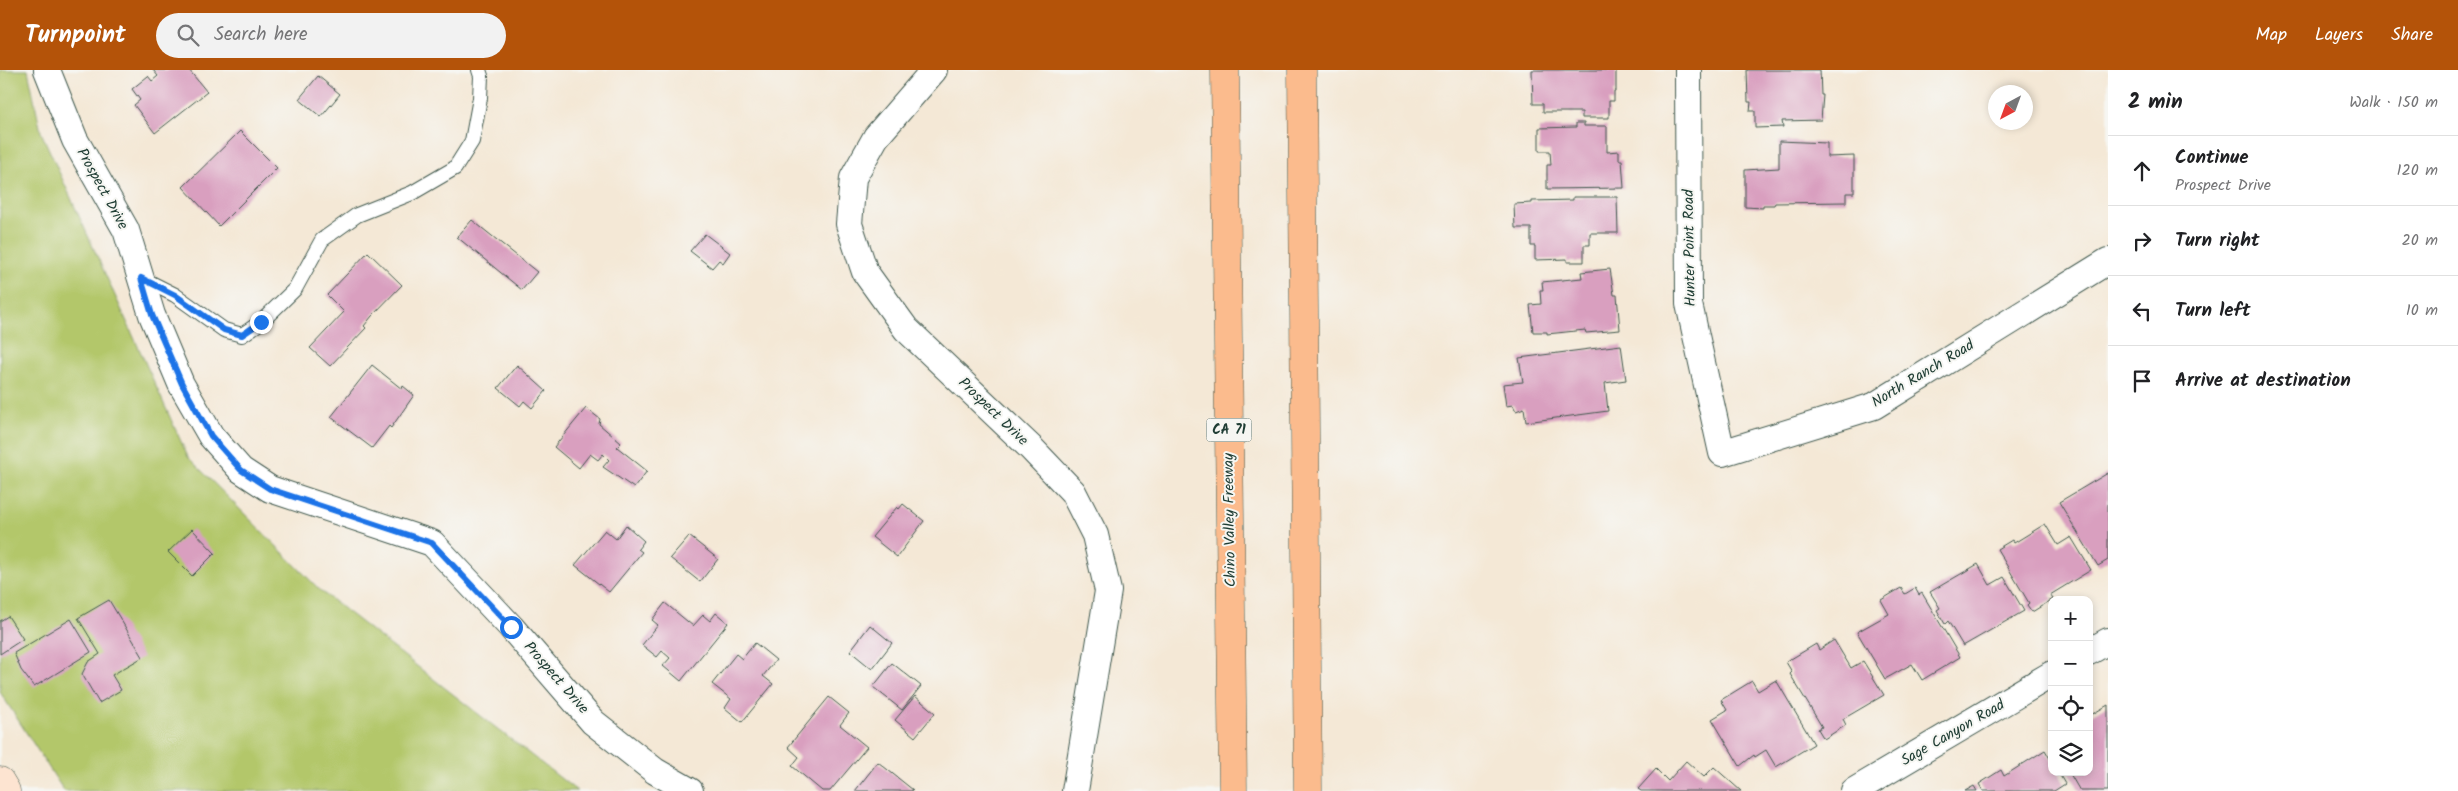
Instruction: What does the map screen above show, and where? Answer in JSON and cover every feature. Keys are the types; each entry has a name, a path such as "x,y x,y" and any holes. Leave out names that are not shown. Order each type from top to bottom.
{"highway":[{"name":"Chino Valley Freeway","path":"1225,70 1233,791"},
{"path":"1302,70 1308,791"}],"street":[{"name":"Prospect Drive","path":"46,70 75,140 126,230 152,315 182,384 211,436 241,470 270,489 432,543 511,627 593,722 655,771 690,791"},
{"name":"Prospect Drive","path":"934,70 876,137 853,178 849,224 865,272 906,329 1074,492 1095,535 1108,591 1075,791"},
{"name":"Hunter Point Road","path":"1688,70 1689,304 1722,453"},
{"name":"North Ranch Road","path":"1722,453 1874,406 2108,261"},
{"path":"2093,650 2108,641"},
{"name":"Sage Canyon Road","path":"1854,791 2048,676"},
{"path":"0,781 6,791"}],"lane":[{"path":"141,278 175,295 224,330 242,335 261,322 294,289 322,240 357,215 412,193 455,168 472,141 480,98 481,76 479,70"}],"green space":[{"path":"0,70 28,70 41,132 188,457 322,592 577,791 64,791 0,692"}],"building":[{"path":"153,70 189,70 207,92 155,133 134,105 140,100 132,89 148,76 152,81 158,76"},
{"path":"1532,70 1616,70 1616,91 1614,91 1614,101 1609,101 1609,118 1582,118 1582,112 1543,112 1543,104 1533,104"},
{"path":"1747,70 1820,70 1821,95 1823,95 1821,120 1782,121 1783,127 1755,128 1755,111 1750,111 1751,102 1748,102"},
{"path":"318,76 340,94 321,117 299,99"},
{"path":"1576,123 1584,123 1584,126 1607,126 1607,152 1619,151 1619,160 1622,160 1624,188 1547,189 1547,165 1551,165 1550,151 1539,151 1539,128 1576,127"},
{"path":"240,131 277,168 219,226 183,187"},
{"path":"1779,141 1827,143 1827,157 1854,156 1854,193 1846,193 1846,202 1775,203 1774,205 1763,205 1763,208 1745,207 1745,170 1779,168"},
{"path":"1573,197 1617,197 1618,233 1590,233 1590,245 1584,245 1584,262 1567,262 1567,259 1535,260 1535,246 1531,246 1531,228 1515,228 1514,204 1532,203 1532,201 1573,200"},
{"path":"472,220 537,272 522,290 457,237"},
{"path":"705,234 730,253 723,263 719,260 712,268 690,251"},
{"path":"368,252 402,285 372,316 364,326 366,328 330,366 310,348 344,312 327,295"},
{"path":"1610,269 1614,295 1617,295 1620,330 1586,333 1585,330 1547,334 1547,332 1533,332 1530,305 1541,304 1540,290 1543,290 1542,282 1582,278 1581,272"},
{"path":"1621,345 1626,380 1605,383 1608,411 1526,422 1524,408 1516,411 1513,405 1506,406 1503,384 1523,382 1519,358"},
{"path":"372,365 402,389 403,386 414,395 391,428 389,426 372,448 331,417"},
{"path":"517,365 546,391 532,408 524,401 520,406 498,388"},
{"path":"586,408 600,419 599,424 621,443 617,447 647,471 634,488 603,467 609,460 603,454 598,460 590,454 579,468 554,447"},
{"path":"2108,473 2108,560 2098,566 2059,502"},
{"path":"903,504 924,521 897,557 872,537 897,507 899,509"},
{"path":"2045,524 2058,545 2071,537 2091,570 2048,596 2048,602 2032,612 2027,605 2029,603 1997,549 2012,540 2014,543"},
{"path":"626,525 644,541 638,549 642,552 609,592 575,565 605,530 616,539"},
{"path":"192,529 215,553 192,576 168,552"},
{"path":"689,536 718,559 700,582 670,558"},
{"path":"1978,564 1990,585 2004,577 2024,611 1963,646 1948,621 1945,624 1937,610 1940,608 1930,592"},
{"path":"1901,588 1905,594 1915,588 1919,595 1922,593 1960,657 1922,680 1912,664 1885,679 1857,632 1889,614 1881,600"},
{"path":"109,600 143,657 112,675 121,690 99,703 82,674 88,662 100,654 78,618"},
{"path":"665,603 693,626 703,615 710,621 716,613 728,623 681,681 663,666 670,658 662,651 657,657 642,645 658,625 652,620"},
{"path":"8,616 23,639 0,654 0,621"},
{"path":"71,619 91,652 34,687 21,670 14,653"},
{"path":"870,625 892,643 872,669 850,651"},
{"path":"1834,640 1851,668 1863,661 1884,695 1843,719 1846,725 1824,739 1818,729 1822,727 1790,674 1792,672 1786,662 1816,644 1819,650"},
{"path":"755,643 776,660 763,676 773,684 742,722 725,708 731,699 712,684 736,654 742,659"},
{"path":"892,663 921,686 902,710 873,687"},
{"path":"1776,680 1814,744 1776,767 1766,750 1755,757 1754,755 1740,766 1712,719 1727,710 1721,700 1752,681 1758,691"},
{"path":"915,696 935,713 915,737 895,720"},
{"path":"829,697 849,713 840,725 867,747 830,791 822,791 792,766 799,757 788,747"},
{"path":"2108,705 2108,791 2080,791 2071,776 2093,776 2093,714"},
{"path":"2045,750 2048,755 2048,776 2060,776 2065,784 2054,791 1983,791 1979,784 2001,770 2004,776"},
{"path":"1686,761 1704,777 1714,767 1741,791 1641,791 1638,789 1656,769 1668,781"},
{"path":"878,762 913,790 855,791"},
{"path":"1974,786 1977,791 1965,791"}],"route":[{"path":"261,322 242,335 224,330 175,295 141,278 152,315 182,384 211,436 241,470 270,489 432,543 511,627"}]}
